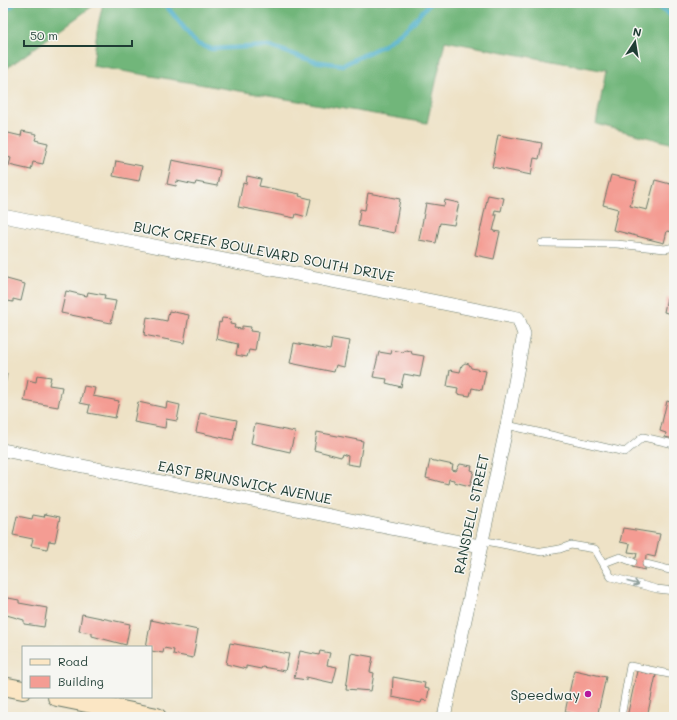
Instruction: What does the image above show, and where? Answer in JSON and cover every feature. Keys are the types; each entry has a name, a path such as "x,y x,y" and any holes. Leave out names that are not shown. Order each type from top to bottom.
{"main road":[{"path":"3,686 22,690"},
{"path":"62,698 157,717"}],"street":[{"name":"BUCK CREEK BOULEVARD SOUTH DRIVE","path":"3,216 518,318"},
{"name":"RANSDELL STREET","path":"444,717 507,425 524,334 518,318"},
{"name":"EAST BRUNSWICK AVENUE","path":"3,450 481,543"}],"lane":[{"path":"542,243 617,244 665,249 674,247"},
{"path":"507,425 626,452 643,437 674,444"},
{"path":"481,543 542,552 560,549 570,545 595,549 611,577 657,589 674,591"},
{"path":"604,563 620,557 633,562"},
{"path":"646,564 674,571"},
{"path":"621,717 630,666 674,674"}],"green space":[{"path":"3,3 97,3 3,71"},
{"path":"103,3 674,3 674,144 596,124 606,71 445,41 427,123 93,66 97,30"}],"building":[{"path":"22,131 37,134 35,140 48,143 43,164 33,162 31,170 9,165 11,158 3,156 4,132 21,136"},
{"path":"498,135 542,143 539,159 534,158 531,175 492,167"},
{"path":"172,160 220,170 217,186 196,182 195,185 177,181 176,186 167,184"},
{"path":"116,161 142,166 139,181 113,176"},
{"path":"611,175 637,181 630,206 647,210 655,180 674,185 674,210 671,217 674,218 674,228 673,232 667,231 664,243 613,230 618,209 603,205"},
{"path":"247,176 261,179 259,186 300,194 299,196 311,199 307,217 296,214 295,218 238,207 243,183 246,184"},
{"path":"368,193 400,199 394,233 358,226 360,209 365,210"},
{"path":"488,195 504,198 501,211 495,210 494,215 497,215 493,231 500,232 494,259 475,255"},
{"path":"445,200 459,203 454,225 440,223 436,243 419,240 426,203 444,206"},
{"path":"3,278 25,284 21,301 13,299 13,302 3,300"},
{"path":"66,291 87,296 88,292 105,295 104,299 116,301 111,323 61,313"},
{"path":"667,298 674,300 674,315 664,312"},
{"path":"169,311 189,315 184,343 144,335 147,317 167,321"},
{"path":"222,318 231,319 230,324 235,325 234,328 242,329 242,326 251,327 250,331 258,332 255,351 249,350 247,357 236,355 238,344 216,339 219,322 221,323"},
{"path":"332,338 349,341 344,367 336,365 334,372 290,363 294,343 330,350"},
{"path":"392,350 403,352 406,350 411,351 412,354 424,356 420,377 404,374 401,387 386,383 387,379 373,377 379,352 391,354"},
{"path":"465,363 469,364 471,368 486,371 482,390 472,388 470,396 457,394 458,388 447,386 450,370 460,372 462,365"},
{"path":"3,373 7,374 4,391 3,391"},
{"path":"37,375 51,377 49,385 62,387 58,407 24,401 28,380 36,382"},
{"path":"84,386 95,388 93,396 119,401 115,418 88,413 90,405 80,403"},
{"path":"667,401 674,403 674,439 665,437 666,433 660,431"},
{"path":"138,402 166,408 167,402 180,405 177,421 166,419 165,428 134,422"},
{"path":"200,413 237,420 233,440 196,432"},
{"path":"255,424 295,432 290,452 251,443"},
{"path":"317,432 363,441 359,466 347,464 348,456 342,454 341,457 314,450"},
{"path":"430,460 453,465 452,470 456,471 460,464 472,466 471,470 474,471 470,486 454,482 454,480 449,479 448,484 426,478"},
{"path":"45,514 60,517 55,542 49,541 47,549 31,546 33,539 13,535 17,516 32,519 33,515 44,517"},
{"path":"623,528 660,534 655,557 646,555 645,570 632,567 637,553 628,552 630,544 620,542"},
{"path":"3,597 19,600 19,603 47,608 44,627 24,624 24,620 3,614"},
{"path":"82,614 130,624 126,645 92,636 92,633 79,631"},
{"path":"151,620 198,630 193,658 173,654 174,650 164,648 163,653 152,651 152,646 146,646"},
{"path":"230,643 289,654 285,671 246,666 246,669 226,664"},
{"path":"300,651 319,655 320,651 330,653 327,665 337,667 333,683 306,677 306,680 294,678"},
{"path":"351,653 373,657 370,672 374,673 371,691 346,689"},
{"path":"574,670 606,677 597,717 588,717 565,712"},
{"path":"637,671 656,675 647,717 627,717"},
{"path":"393,677 425,683 424,688 429,689 427,701 422,700 421,703 392,697"}],"waterway":[{"path":"3,16 7,9 15,3"},
{"path":"164,3 197,44 212,49 269,46 313,61 343,65 384,45 409,26 430,3"},
{"path":"654,3 674,18"}],"place":[{"name":"Speedway","path":"588,694"}]}
